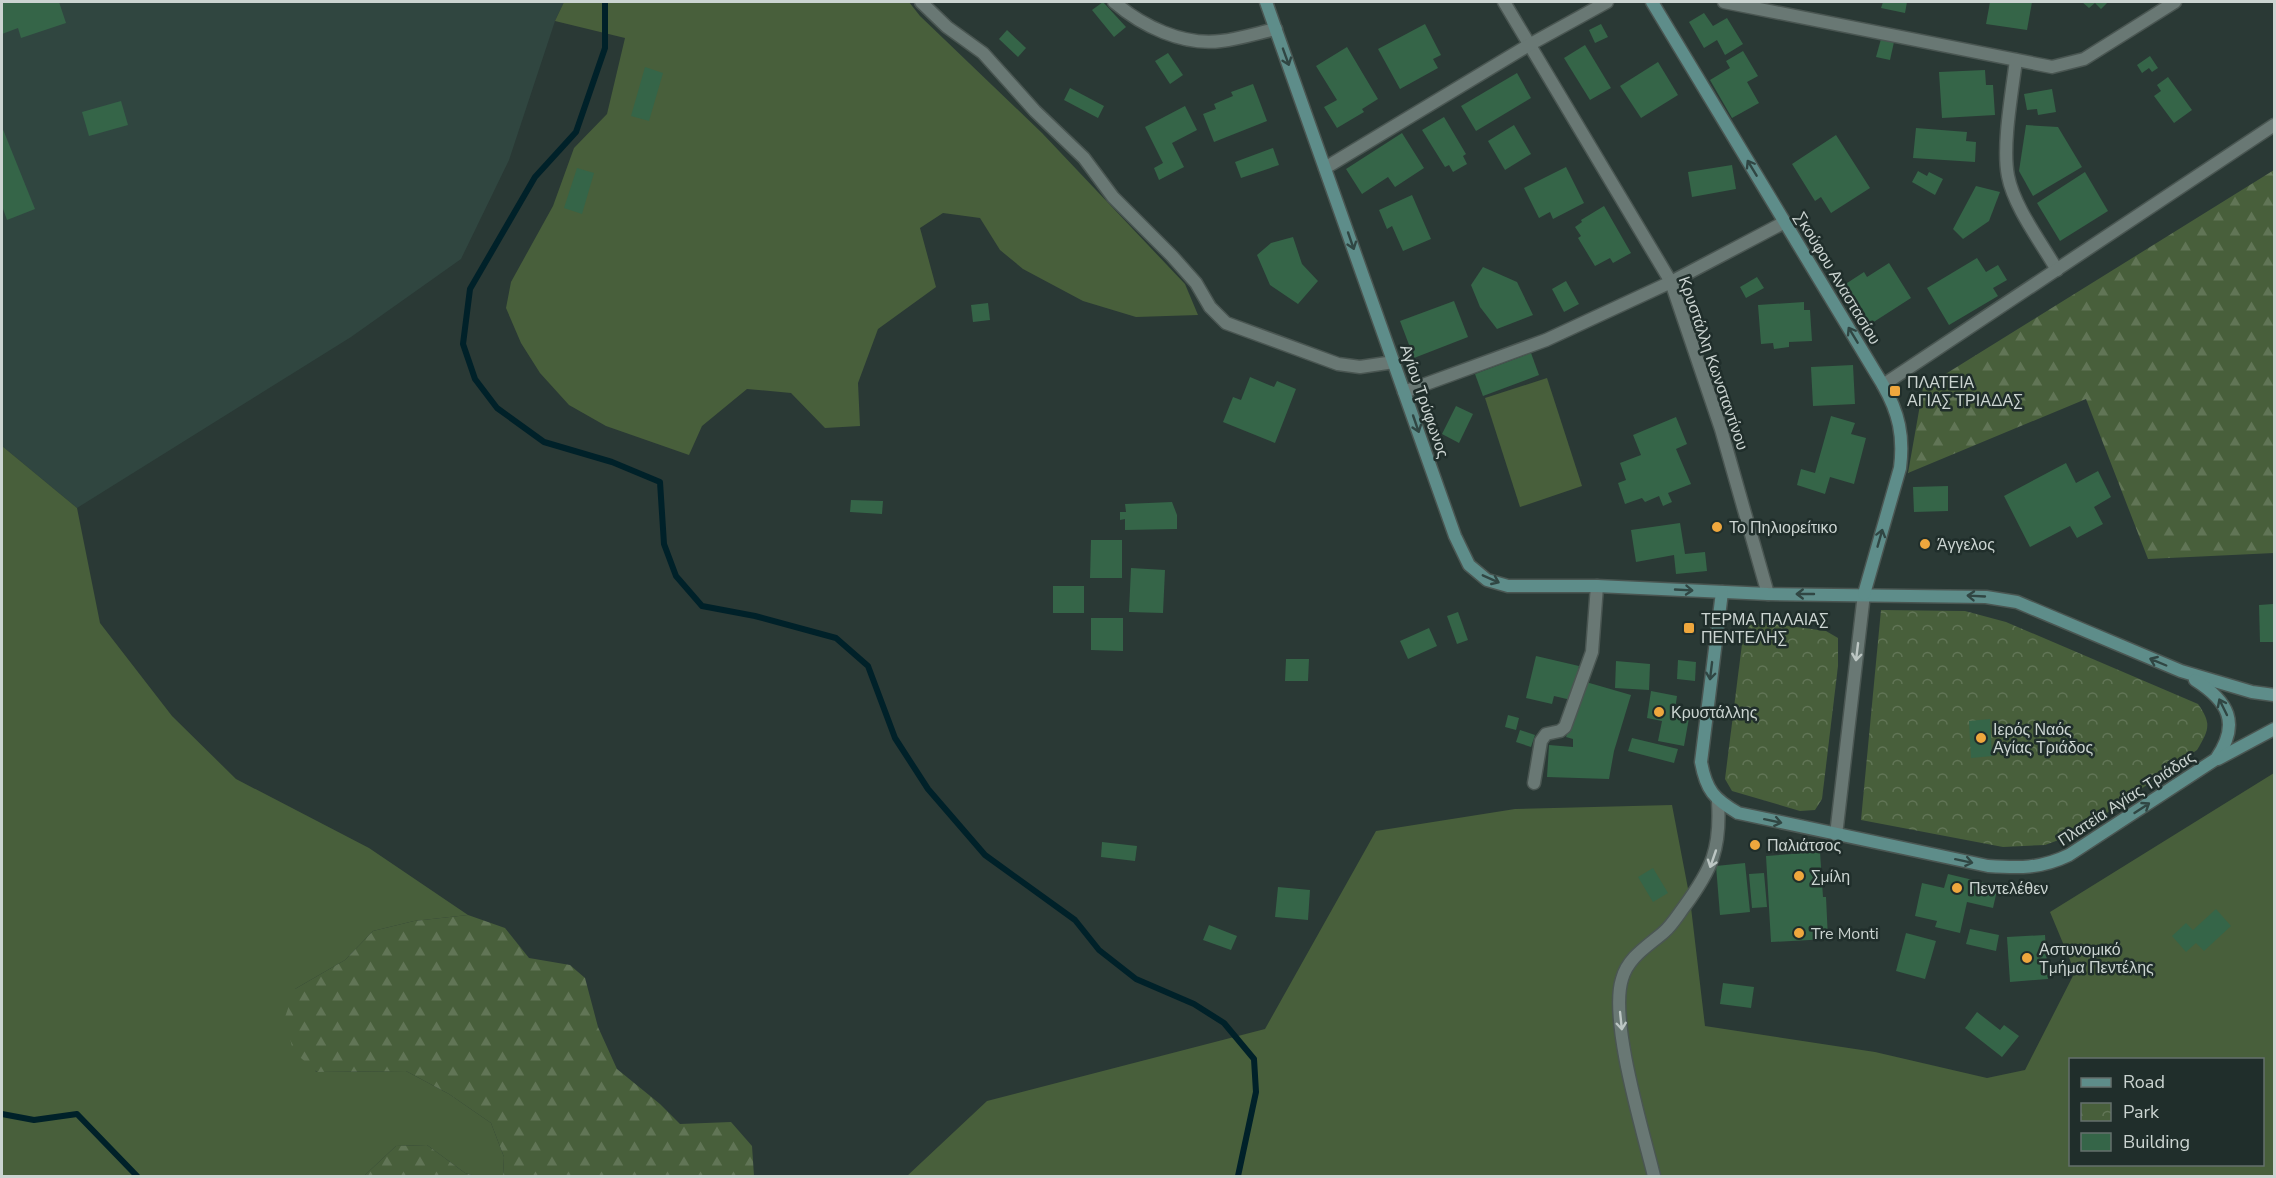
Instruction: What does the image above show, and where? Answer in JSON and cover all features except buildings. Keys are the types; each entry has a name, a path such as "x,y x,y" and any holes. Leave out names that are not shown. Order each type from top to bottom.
{"main road":[{"name":"Αγίου Τρύφωνος","path":"1266,2 1455,536 1469,565 1487,580 1508,586 1597,586 1722,592"},
{"name":"Σκούφου Αναστασίου","path":"1652,2 1883,385 1900,424 1902,454 1900,468 1864,594"},
{"name":"Πλατεία Αγίας Τριάδας","path":"1722,592 1976,596 2017,602 2181,671 2252,692 2274,695"},
{"path":"1718,801 1707,785 1701,762 1722,592"},
{"name":"Πλατεία Αγίας Τριάδας","path":"1718,801 1738,813 1988,866 2018,868 2051,864 2069,855 2217,759 2229,733 2226,709 2213,692 2181,671"},
{"path":"2217,759 2274,729"}],"street":[{"path":"921,2 947,27 983,53 1035,111 1083,158 1113,197 1196,283 1210,307 1226,323 1338,364 1360,367 1394,362"},
{"path":"1114,2 1155,30 1188,39 1220,42 1276,29"},
{"name":"Κρυστάλλη Κωνσταντίνου","path":"1504,2 1671,282 1721,429 1768,594"},
{"path":"1325,168 1529,45 1607,2"},
{"path":"1724,2 2052,67 2084,59 2175,2"},
{"path":"2016,60 2006,155 2008,176 2014,197 2057,270"},
{"path":"1883,385 2274,125"},
{"path":"1404,392 1546,340 1671,282 1785,222"},
{"path":"1534,783 1541,741 1546,734 1565,728 1592,652 1597,586"},
{"path":"1836,835 1864,594"},
{"path":"1654,1176 1623,1046 1619,1004 1621,979 1635,955 1667,930 1709,870 1717,847 1718,801"}],"shaded area":[{"path":"2,2 564,2 555,21 509,160 461,259 351,337 77,508 2,446"}],"green space":[{"path":"564,2 909,2 920,16 1042,133 1185,284 1198,315 1136,317 1083,301 1023,269 1000,250 980,218 943,213 920,228 936,287 878,329 858,383 860,426 825,428 791,393 747,389 702,426 689,455 606,426 569,405 540,373 521,343 506,308 511,282 553,206 574,148 607,114 625,38 555,21"},
{"path":"2274,170 2274,553 2148,559 2086,399 1908,473 1923,388"},
{"path":"1547,378 1582,486 1520,507 1485,398"},
{"path":"2,446 77,508 100,623 172,716 236,779 369,848 468,915 414,921 373,931 345,960 295,989 316,1072 406,1071 449,1094 491,1123 504,1157 503,1176 475,1176 465,1173 427,1145 396,1146 364,1176 2,1176"},
{"path":"1881,610 1965,611 2006,622 2198,704 2207,722 2206,732 2197,750 2078,833 2045,845 2003,847 1861,820"},
{"path":"1766,623 1826,631 1838,638 1838,666 1822,799 1815,810 1800,811 1732,791 1725,779 1743,636 1750,625"},
{"path":"2274,773 2274,1176 907,1176 987,1101 1265,1029 1376,831 1515,809 1672,805 1690,899 1705,1026 1875,1052 1987,1078 2025,1070 2075,972 2050,912"},
{"path":"468,915 505,928 529,958 570,965 585,978 598,1027 617,1069 660,1104 680,1124 731,1122 752,1146 754,1176 503,1176 504,1157 491,1123 449,1094 406,1071 317,1072 293,1051 285,1017 295,989 345,960 373,931 414,921"},
{"path":"427,1145 465,1173 475,1176 364,1176 396,1146"}],"waterway":[{"path":"605,2 605,48 576,132 535,177 470,289 463,344 475,379 497,408 544,442 612,462 660,482 664,544 676,576 702,606 755,616 836,638 868,666 895,738 928,789 985,855 1075,920 1099,950 1136,979 1194,1004 1224,1023 1254,1059 1256,1092 1238,1176"},
{"path":"2,1114 34,1120 77,1114 137,1176"}],"place":[{"name":"ΠΛΑΤΕΙΑ ΑΓΙΑΣ ΤΡΙΑΔΑΣ","path":"1895,391"},
{"name":"Το Πηλιορείτικο","path":"1717,527"},
{"name":"Άγγελος","path":"1925,544"},
{"name":"ΤΕΡΜΑ ΠΑΛΑΙΑΣ ΠΕΝΤΕΛΗΣ","path":"1689,628"},
{"name":"Κρυστάλλης","path":"1659,712"},
{"name":"Ιερός Ναός Αγίας Τριάδος","path":"1981,738"},
{"name":"Παλιάτσος","path":"1755,845"},
{"name":"Σμίλη","path":"1799,876"},
{"name":"Πεντελέθεν","path":"1957,888"},
{"name":"Tre Monti","path":"1799,933"},
{"name":"Αστυνομικό Τμήμα Πεντέλης","path":"2027,958"}]}
